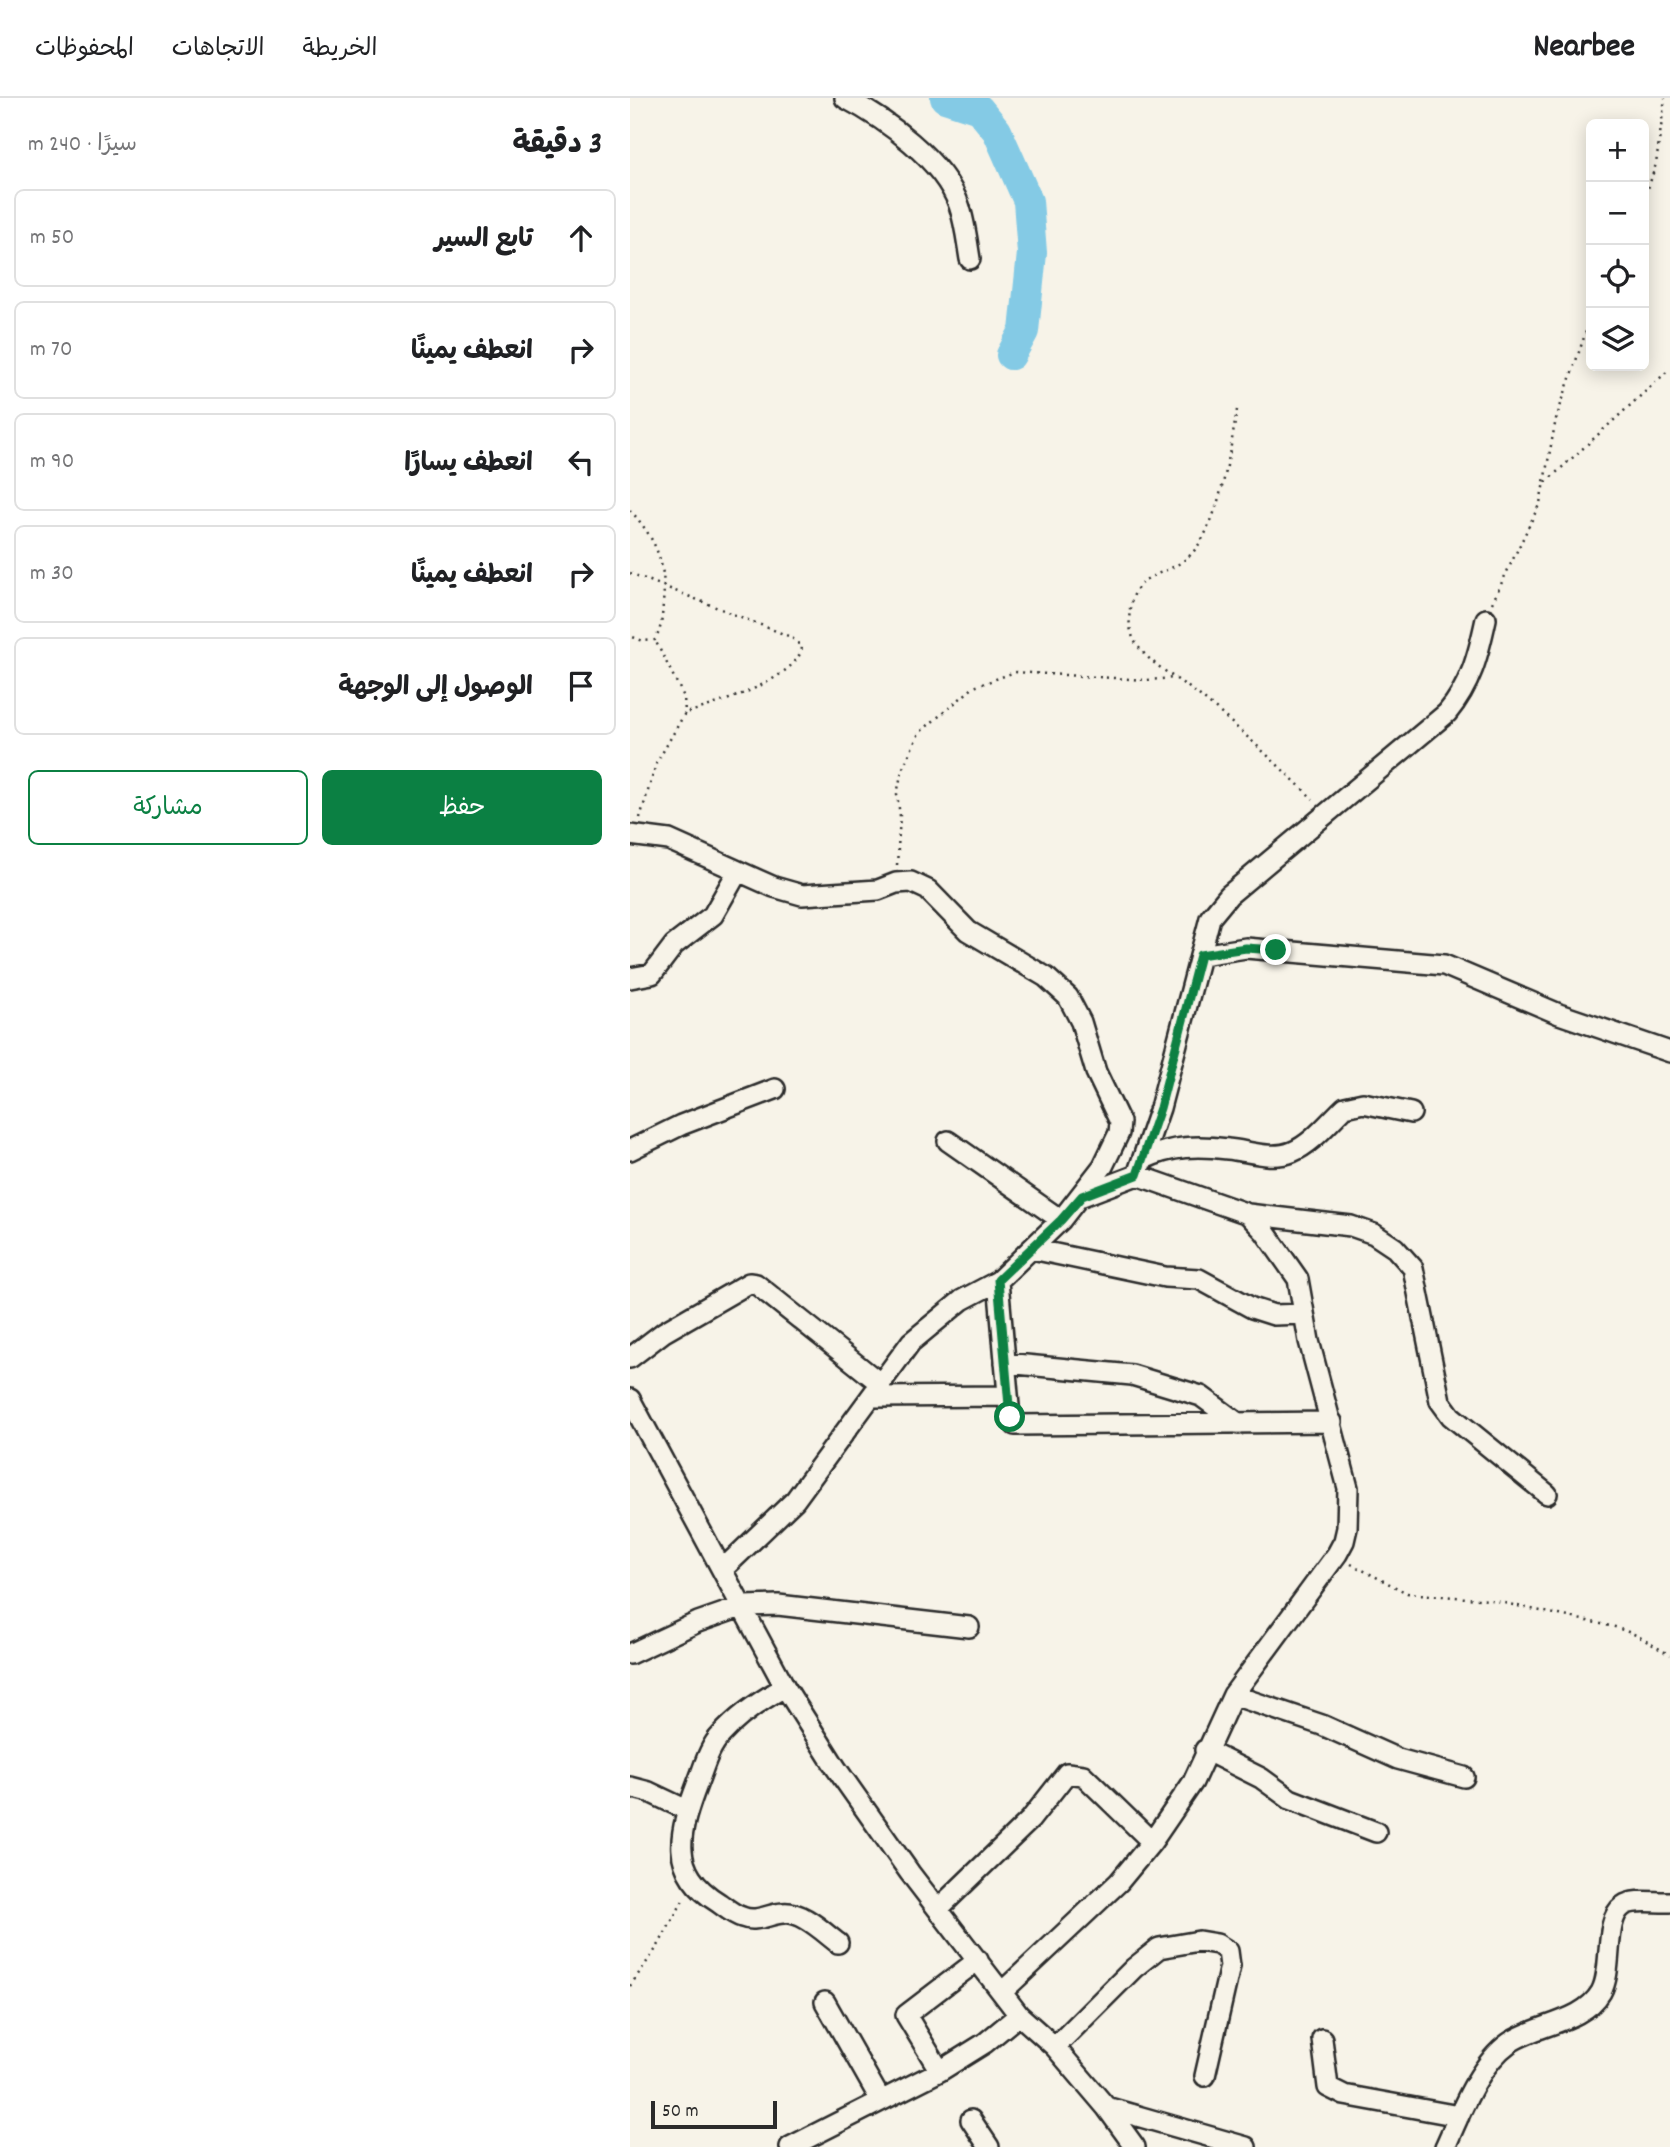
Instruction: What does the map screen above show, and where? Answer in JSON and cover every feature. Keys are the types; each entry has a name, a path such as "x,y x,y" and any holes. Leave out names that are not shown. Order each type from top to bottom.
{"street":[{"path":"845,98 898,131 943,178 958,203 970,259"},
{"path":"1140,1167 1160,1108 1210,918 1229,895 1447,713 1464,693 1474,671 1486,620"},
{"path":"633,835 669,840 774,887 802,895 878,890 896,883 911,883 928,890 968,931 1059,987 1075,1009 1096,1072 1120,1122 1114,1147 1082,1196 1061,1220 998,1280 962,1300 911,1342 795,1500 723,1569"},
{"path":"630,978 652,974 674,945 713,915 738,871"},
{"path":"1200,955 1246,948 1444,965 1559,1014 1670,1052"},
{"path":"630,1150 681,1125 775,1089"},
{"path":"1082,1196 1140,1167 1164,1149 1182,1146 1268,1155 1288,1154 1300,1148 1345,1107 1354,1104 1411,1113"},
{"path":"948,1141 1061,1220"},
{"path":"1140,1167 1248,1214 1351,1226 1374,1234 1395,1248 1413,1268 1440,1401 1451,1416 1547,1494"},
{"path":"1002,1992 1119,1882 1152,1842 1193,1782 1205,1750 1233,1695 1344,1541 1349,1502 1298,1279 1248,1214"},
{"path":"1031,1249 1165,1278 1199,1279 1252,1308 1274,1315 1304,1314"},
{"path":"998,1280 1010,1417 1015,1424 1332,1422"},
{"path":"630,1358 664,1332 749,1283 757,1284 877,1390 1008,1396"},
{"path":"1005,1363 1132,1375 1200,1396 1239,1424"},
{"path":"630,1399 744,1606 785,1687 836,1768 910,1873 1019,2015 1055,2047 1106,2106 1135,2147"},
{"path":"633,1645 744,1606 778,1605 969,1627"},
{"path":"785,1687 760,1700 720,1736 687,1810 680,1847 684,1866 694,1885 742,1918 762,1919 781,1913 797,1915 838,1943"},
{"path":"1233,1695 1322,1726 1398,1759 1464,1777"},
{"path":"1205,1750 1261,1778 1290,1799 1376,1832"},
{"path":"939,1908 1021,1829 1067,1773 1083,1775 1152,1842"},
{"path":"630,1787 649,1792 687,1810"},
{"path":"1446,2147 1459,2116 1489,2062 1508,2043 1587,2007 1601,1992 1609,1968 1611,1933 1616,1913 1624,1904 1670,1902"},
{"path":"1055,2047 1134,1968 1159,1948 1199,1941 1217,1944 1228,1951 1230,1966 1205,2076"},
{"path":"940,2071 906,2015 978,1960"},
{"path":"825,2002 880,2099"},
{"path":"790,2147 880,2099 940,2071 985,2043 1019,2015"},
{"path":"1322,2039 1328,2087 1343,2095 1459,2116"},
{"path":"1106,2106 1246,2147"},
{"path":"971,2120 989,2147"}],"path":[{"path":"1649,186 1656,164 1665,98"},
{"path":"1486,620 1505,571 1540,503 1556,419 1586,332"},
{"path":"1546,482 1670,369"},
{"path":"1237,410 1225,480 1208,525 1189,556 1169,572 1144,581 1133,595 1129,626 1137,645 1240,729 1328,814"},
{"path":"630,510 658,547 664,588 661,631 655,640"},
{"path":"630,573 791,637 802,647 799,657 788,667 755,688 722,704 685,713"},
{"path":"630,636 643,641 655,640"},
{"path":"633,835 656,764 685,713 684,698 655,640"},
{"path":"896,883 900,816 897,794 902,770 919,733 974,687 1015,672 1146,680 1178,678"},
{"path":"1336,1554 1389,1586 1407,1593 1490,1600 1615,1627 1636,1635 1670,1655"},
{"path":"630,1986 694,1885"}],"waterway":[{"path":"945,98 979,109 997,131 1028,201 1032,253 1024,331 1011,355"}],"route":[{"path":"1010,1417 998,1280 1061,1220 1082,1196 1137,1175 1160,1108 1200,955 1246,948 1276,950"}]}
